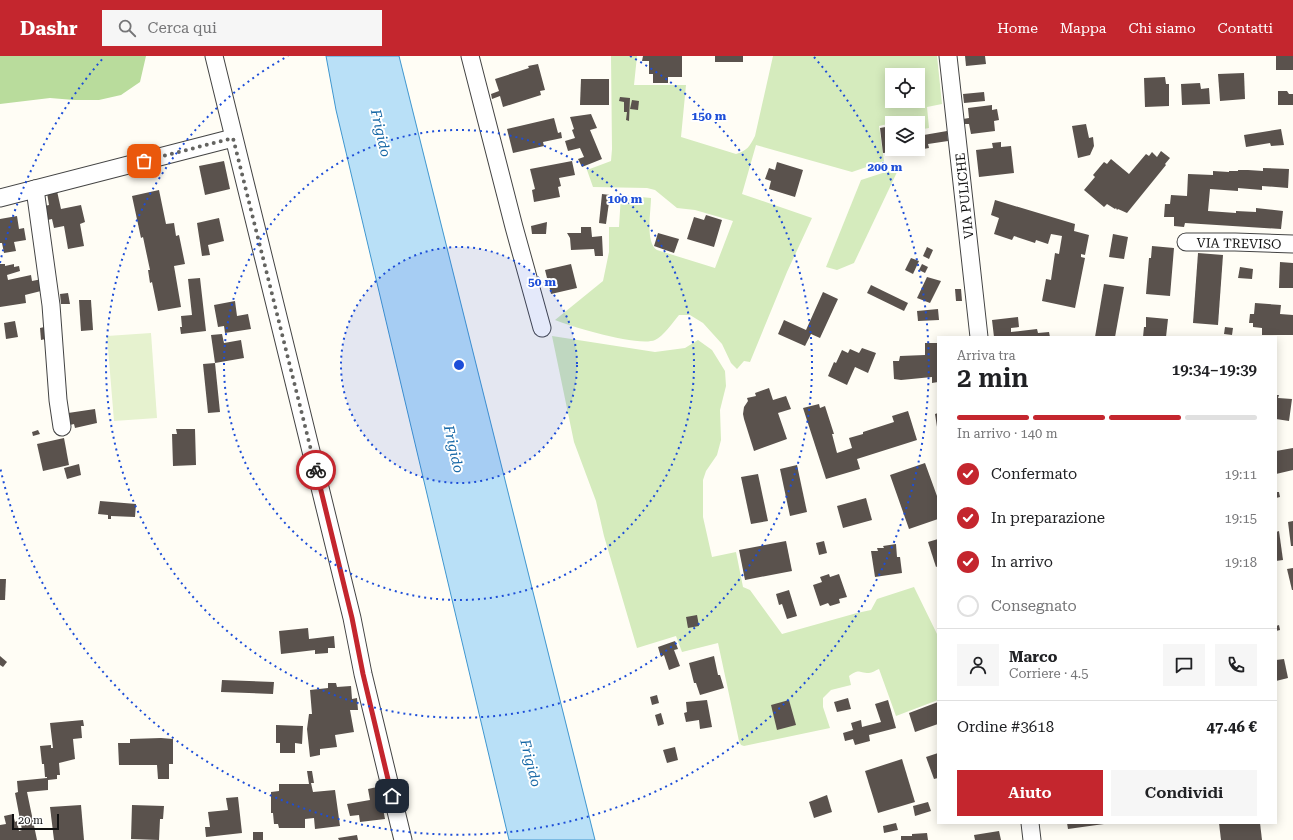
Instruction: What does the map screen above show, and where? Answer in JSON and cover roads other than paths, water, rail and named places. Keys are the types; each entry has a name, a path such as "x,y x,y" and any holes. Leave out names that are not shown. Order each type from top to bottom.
{"street":[{"path":"214,56 350,611 363,674 403,840"},
{"path":"470,56 514,228 542,328"},
{"name":"VIA PULICHE","path":"948,56 979,336"},
{"path":"0,198 233,138"},
{"path":"35,189 51,305 58,400 62,427"},
{"name":"VIA TREVISO","path":"1186,242 1293,244"},
{"path":"1030,824 1032,840"}],"water":[{"name":"Frigido","path":"326,56 399,56 595,840 509,840 336,110"}]}
